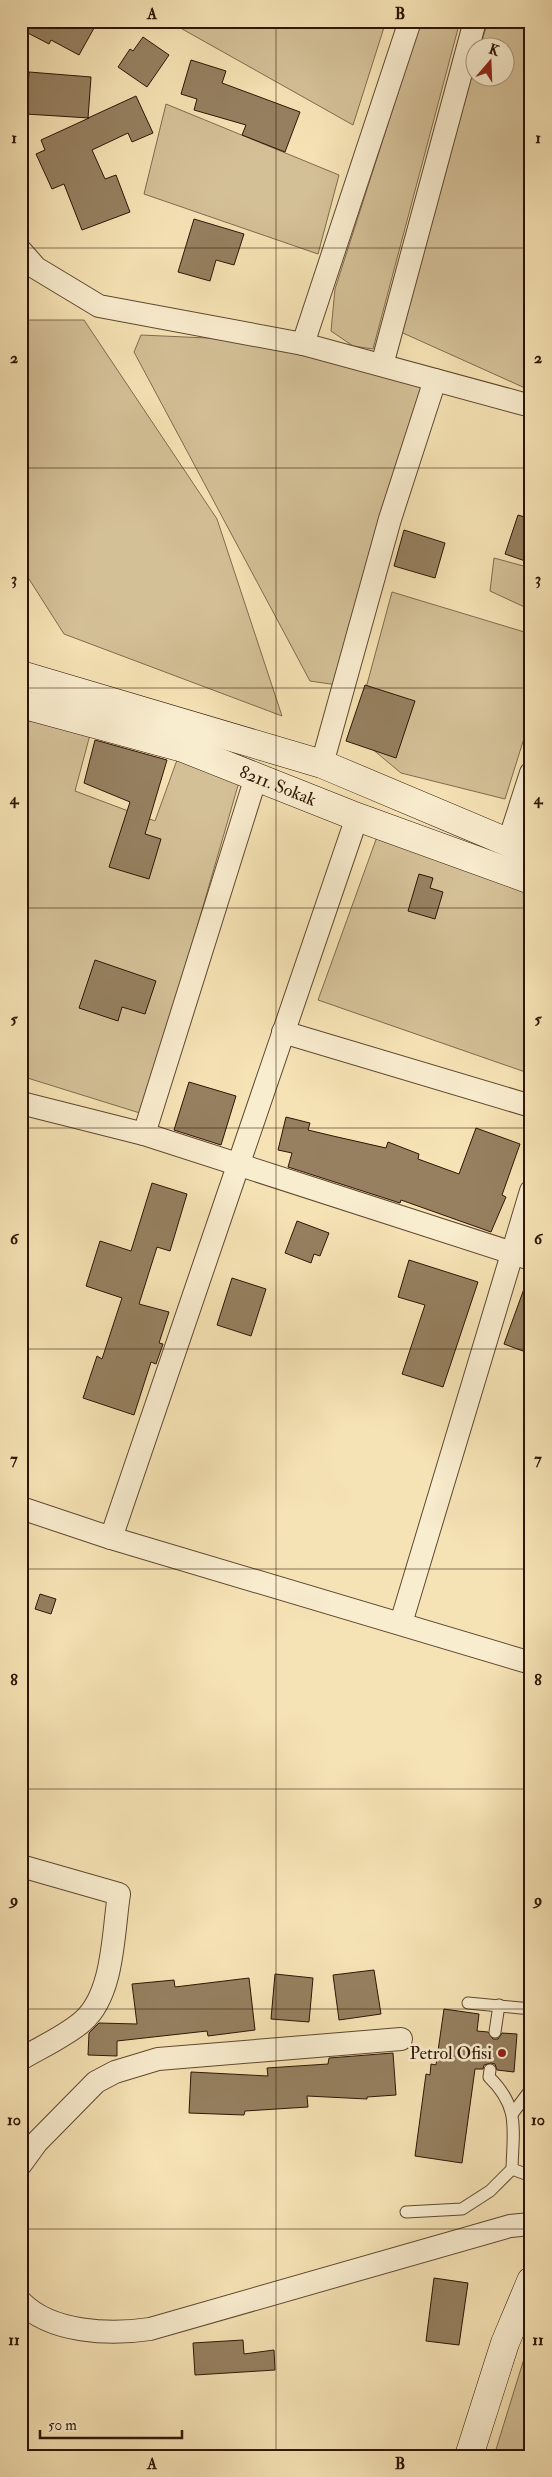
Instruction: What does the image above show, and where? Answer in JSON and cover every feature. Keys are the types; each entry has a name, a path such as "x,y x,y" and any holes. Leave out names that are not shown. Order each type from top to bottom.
{"street":[{"path":"302,344 410,21"},
{"path":"382,365 475,21"},
{"path":"21,251 36,268 99,306 302,344 531,406"},
{"path":"322,764 390,519 435,380"},
{"path":"21,675 322,764 520,848 531,773"},
{"name":"8211. Sokak","path":"21,704 183,748 357,817 531,880"},
{"path":"144,1134 256,777"},
{"path":"111,1538 357,817"},
{"path":"283,1032 531,1106"},
{"path":"21,1103 144,1134 522,1256"},
{"path":"401,1624 522,1256 531,1191"},
{"path":"21,1508 111,1538 531,1663"},
{"path":"21,1866 118,1894 106,1987 97,2004 83,2021 21,2059"},
{"path":"21,2164 37,2142 96,2082 115,2072 158,2059 401,2039"},
{"path":"21,2302 34,2312 74,2328 113,2332 150,2329 510,2226 531,2224"},
{"path":"469,2456 505,2344 531,2281"}],"lane":[{"path":"468,2003 531,2008"},
{"path":"495,2032 499,2005"},
{"path":"406,2212 462,2209 490,2191 512,2169 513,2113 502,2089 489,2077 490,2070"},
{"path":"513,2113 531,2089"},
{"path":"512,2169 531,2176"}],"shaded area":[{"path":"168,21 386,21 353,125"},
{"path":"421,21 460,21 373,349 353,346 331,331 335,289"},
{"path":"488,21 531,21 531,368 525,388 394,329 467,88 514,88 514,38 483,38"},
{"path":"166,104 339,175 318,254 144,194"},
{"path":"26,320 84,320 217,519 282,716 64,634 22,568"},
{"path":"141,335 251,340 428,378 337,685 310,681 134,352"},
{"path":"494,558 531,568 531,610 490,591"},
{"path":"392,592 531,634 531,716 505,799 401,773 365,743 356,725"},
{"path":"24,720 91,731 75,791 155,821 177,760 239,782 143,1114 21,1076 21,732"},
{"path":"378,834 531,891 531,949 525,970 531,973 531,1074 318,1000"},
{"path":"531,2340 531,2456 494,2456 527,2349"}],"building":[{"path":"32,21 98,21 79,55 51,40 49,44 26,32"},
{"path":"143,37 169,55 147,87 118,67 130,49 133,51"},
{"path":"191,60 226,71 222,83 300,112 285,152 242,135 246,125 194,110 197,99 181,94"},
{"path":"29,72 91,77 88,118 26,114"},
{"path":"136,96 153,133 132,142 128,133 92,150 105,179 116,175 130,212 82,230 64,184 52,189 36,154 45,150 41,140"},
{"path":"194,219 244,234 234,265 216,260 210,281 178,272"},
{"path":"518,515 531,519 531,563 505,554"},
{"path":"404,530 445,543 435,578 394,566"},
{"path":"365,685 415,701 396,758 346,741"},
{"path":"95,740 167,760 145,834 161,839 149,879 109,867 130,802 84,783"},
{"path":"419,874 433,878 430,888 443,892 435,919 408,911"},
{"path":"95,960 156,981 145,1014 122,1007 118,1021 79,1008"},
{"path":"189,1082 236,1096 221,1145 174,1130"},
{"path":"286,1117 310,1123 308,1130 386,1148 388,1142 419,1154 418,1159 459,1174 476,1128 520,1144 502,1195 506,1197 491,1232 401,1200 400,1203 288,1167 292,1153 278,1150"},
{"path":"152,1183 187,1194 170,1251 157,1247 139,1304 169,1312 159,1343 163,1344 156,1364 151,1362 134,1415 83,1398 97,1356 102,1359 122,1298 86,1286 100,1241 131,1251"},
{"path":"297,1221 329,1233 320,1256 314,1254 311,1263 285,1253"},
{"path":"409,1260 478,1282 443,1387 402,1374 425,1305 398,1297"},
{"path":"529,1275 531,1275 531,1354 504,1344"},
{"path":"232,1278 266,1289 251,1336 217,1325"},
{"path":"40,1594 56,1599 51,1614 35,1609"},
{"path":"374,1970 381,2014 339,2020 333,1975"},
{"path":"275,1974 313,1978 309,2022 271,2019"},
{"path":"249,1978 255,2030 208,2036 207,2031 117,2041 117,2056 88,2055 89,2033 99,2023 137,2024 132,1984 174,1980 175,1987"},
{"path":"444,2009 479,2014 477,2031 488,2032 493,2039 498,2039 502,2033 517,2034 514,2072 497,2070 495,2064 491,2063 484,2065 483,2069 475,2069 462,2163 415,2156 426,2074 430,2075 431,2064 436,2065"},
{"path":"393,2053 396,2095 367,2097 367,2099 307,2096 308,2107 245,2111 244,2115 189,2113 191,2072 268,2076 267,2068 328,2064 329,2058"},
{"path":"434,2278 468,2283 459,2345 426,2341"},
{"path":"243,2340 244,2354 274,2350 275,2370 195,2375 193,2343"}],"place":[{"name":"Petrol Ofisi","path":"502,2053"}]}
